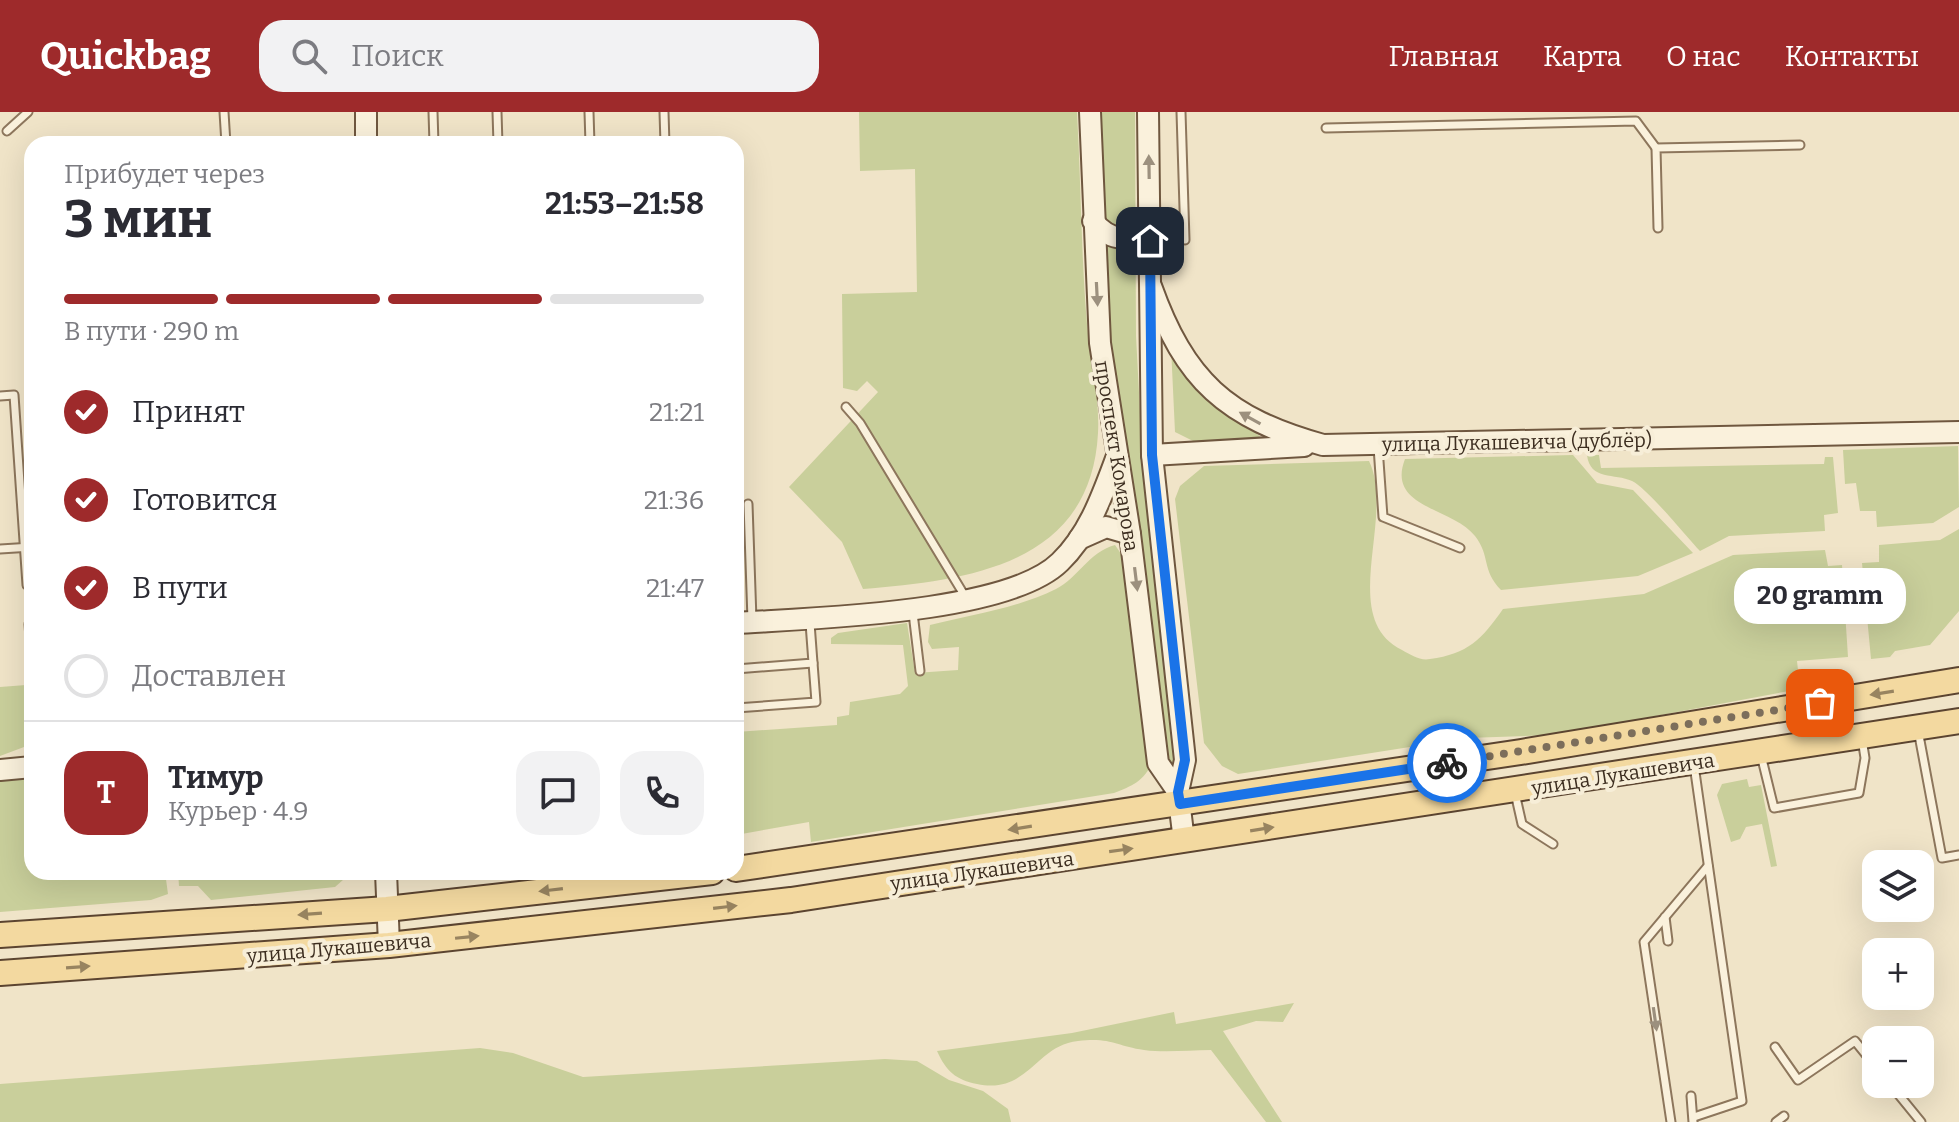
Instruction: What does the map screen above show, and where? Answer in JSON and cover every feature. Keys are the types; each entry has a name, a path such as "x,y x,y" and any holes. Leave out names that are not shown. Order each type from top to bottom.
{"main road":[{"path":"366,112 366,136"},
{"name":"проспект Комарова","path":"1090,112 1100,343 1130,534 1158,763 1179,798"},
{"name":"проспект Комарова","path":"1148,112 1152,455 1185,760 1179,798 1184,841"},
{"path":"1093,221 1102,232 1114,238 1128,238 1141,232 1150,222"},
{"name":"улица Лукашевича (дублёр)","path":"1151,286 1168,333 1195,374 1222,399 1275,432 1323,445 1959,432"},
{"path":"1152,455 1323,445"},
{"path":"744,622 912,607 967,599 1036,580 1060,563 1079,539 1097,508 1117,454"},
{"path":"1079,539 1106,527 1130,534"},
{"name":"улица Лукашевича","path":"744,868 1179,798 1959,680"},
{"name":"улица Лукашевича","path":"0,973 389,945 791,900 1959,721"},
{"path":"0,770 24,768"},
{"path":"386,880 389,945"},
{"name":"улица Лукашевича","path":"0,935 387,909 642,880"}],"lane":[{"path":"7,131 28,112"},
{"path":"224,112 226,136"},
{"path":"433,112 434,136"},
{"path":"497,112 498,136"},
{"path":"589,112 590,136"},
{"path":"664,112 665,136"},
{"path":"1181,112 1185,240"},
{"path":"1326,128 1636,121 1656,148 1658,228"},
{"path":"1656,148 1800,145"},
{"path":"0,396 14,395 24,504"},
{"path":"846,407 860,423 967,599"},
{"path":"1378,444 1383,517 1460,548"},
{"path":"744,622 748,504"},
{"path":"0,549 24,547"},
{"path":"912,607 920,671"},
{"path":"744,707 816,702 810,618"},
{"path":"744,668 813,663"},
{"path":"1917,728 1942,858 1959,855"},
{"path":"1761,752 1774,808 1859,793 1865,758 1861,737"},
{"path":"1691,1096 1693,1119 1742,1101 1694,763"},
{"path":"1515,791 1522,824 1553,844"},
{"path":"1671,1122 1644,942 1708,866"},
{"path":"1665,917 1668,941"},
{"path":"1775,1047 1798,1080 1855,1041 1862,1050"},
{"path":"1901,1098 1921,1122"},
{"path":"1776,1122 1784,1116"}],"green space":[{"path":"859,112 1077,112 1085,298 1098,420 1090,478 1073,512 1048,538 1017,558 981,571 943,580 863,589 842,542 789,487 878,392 867,381 857,391 843,388 842,294 917,292 915,169 860,171"},
{"path":"1100,112 1135,112 1136,336 1143,468 1175,768 1170,764 1111,344"},
{"path":"1171,347 1224,414 1260,436 1256,442 1199,444 1175,432"},
{"path":"1958,446 1959,507 1933,523 1877,527 1876,511 1860,511 1856,483 1845,484 1843,450"},
{"path":"1573,455 1597,483 1633,490 1693,553 1638,576 1501,590 1491,576 1475,536 1465,526 1413,497 1405,488 1402,475 1405,459"},
{"path":"1587,455 1599,455 1601,468 1824,464 1825,457 1833,457 1838,513 1824,515 1825,531 1729,536 1700,551 1639,485 1598,473 1589,463"},
{"path":"1369,461 1376,484 1370,591 1373,615 1383,635 1416,657 1443,657 1464,649 1481,637 1503,609 1644,594 1733,555 1825,550 1828,566 1842,565 1848,657 1797,661 1800,689 1554,735 1467,738 1238,774 1222,766 1204,743 1175,499 1180,486 1204,466"},
{"path":"1959,529 1959,611 1930,645 1895,651 1890,657 1871,659 1862,563 1879,562 1879,545 1940,540"},
{"path":"1115,545 1128,564 1152,763 1137,782 1114,793 811,842 809,822 744,834 744,731 837,725 837,717 849,715 850,702 900,694 908,686 903,645 831,644 831,638 838,633 907,623 915,673 958,670 959,647 932,649 928,642 930,625 1041,596 1064,584 1106,548"},
{"path":"24,685 24,747 0,756 0,687"},
{"path":"1747,779 1749,787 1761,785 1777,866 1771,867 1762,824 1746,827 1740,839 1731,842 1717,795 1722,784"},
{"path":"24,780 24,880 166,880 168,894 151,900 0,912 0,781"},
{"path":"179,880 343,880 335,887 211,900 198,886 179,886"},
{"path":"1294,1003 1283,1022 1256,1021 1223,1031 1282,1122 1266,1122 1211,1050 1152,1051 1106,1041 1078,1041 1052,1051 1020,1076 994,1085 977,1084 957,1077 937,1051 1072,1033 1174,1012 1176,1024"},
{"path":"480,1048 513,1053 583,1077 885,1059 917,1061 949,1080 983,1091 1008,1109 1011,1122 0,1122 0,1084"}],"way so far":[{"path":"1447,763 1820,703"}],"place":[{"name":"20 gramm","path":"1820,703"}],"route":[{"path":"1150,241 1152,455 1185,760 1178,792 1180,804 1447,763"}]}
